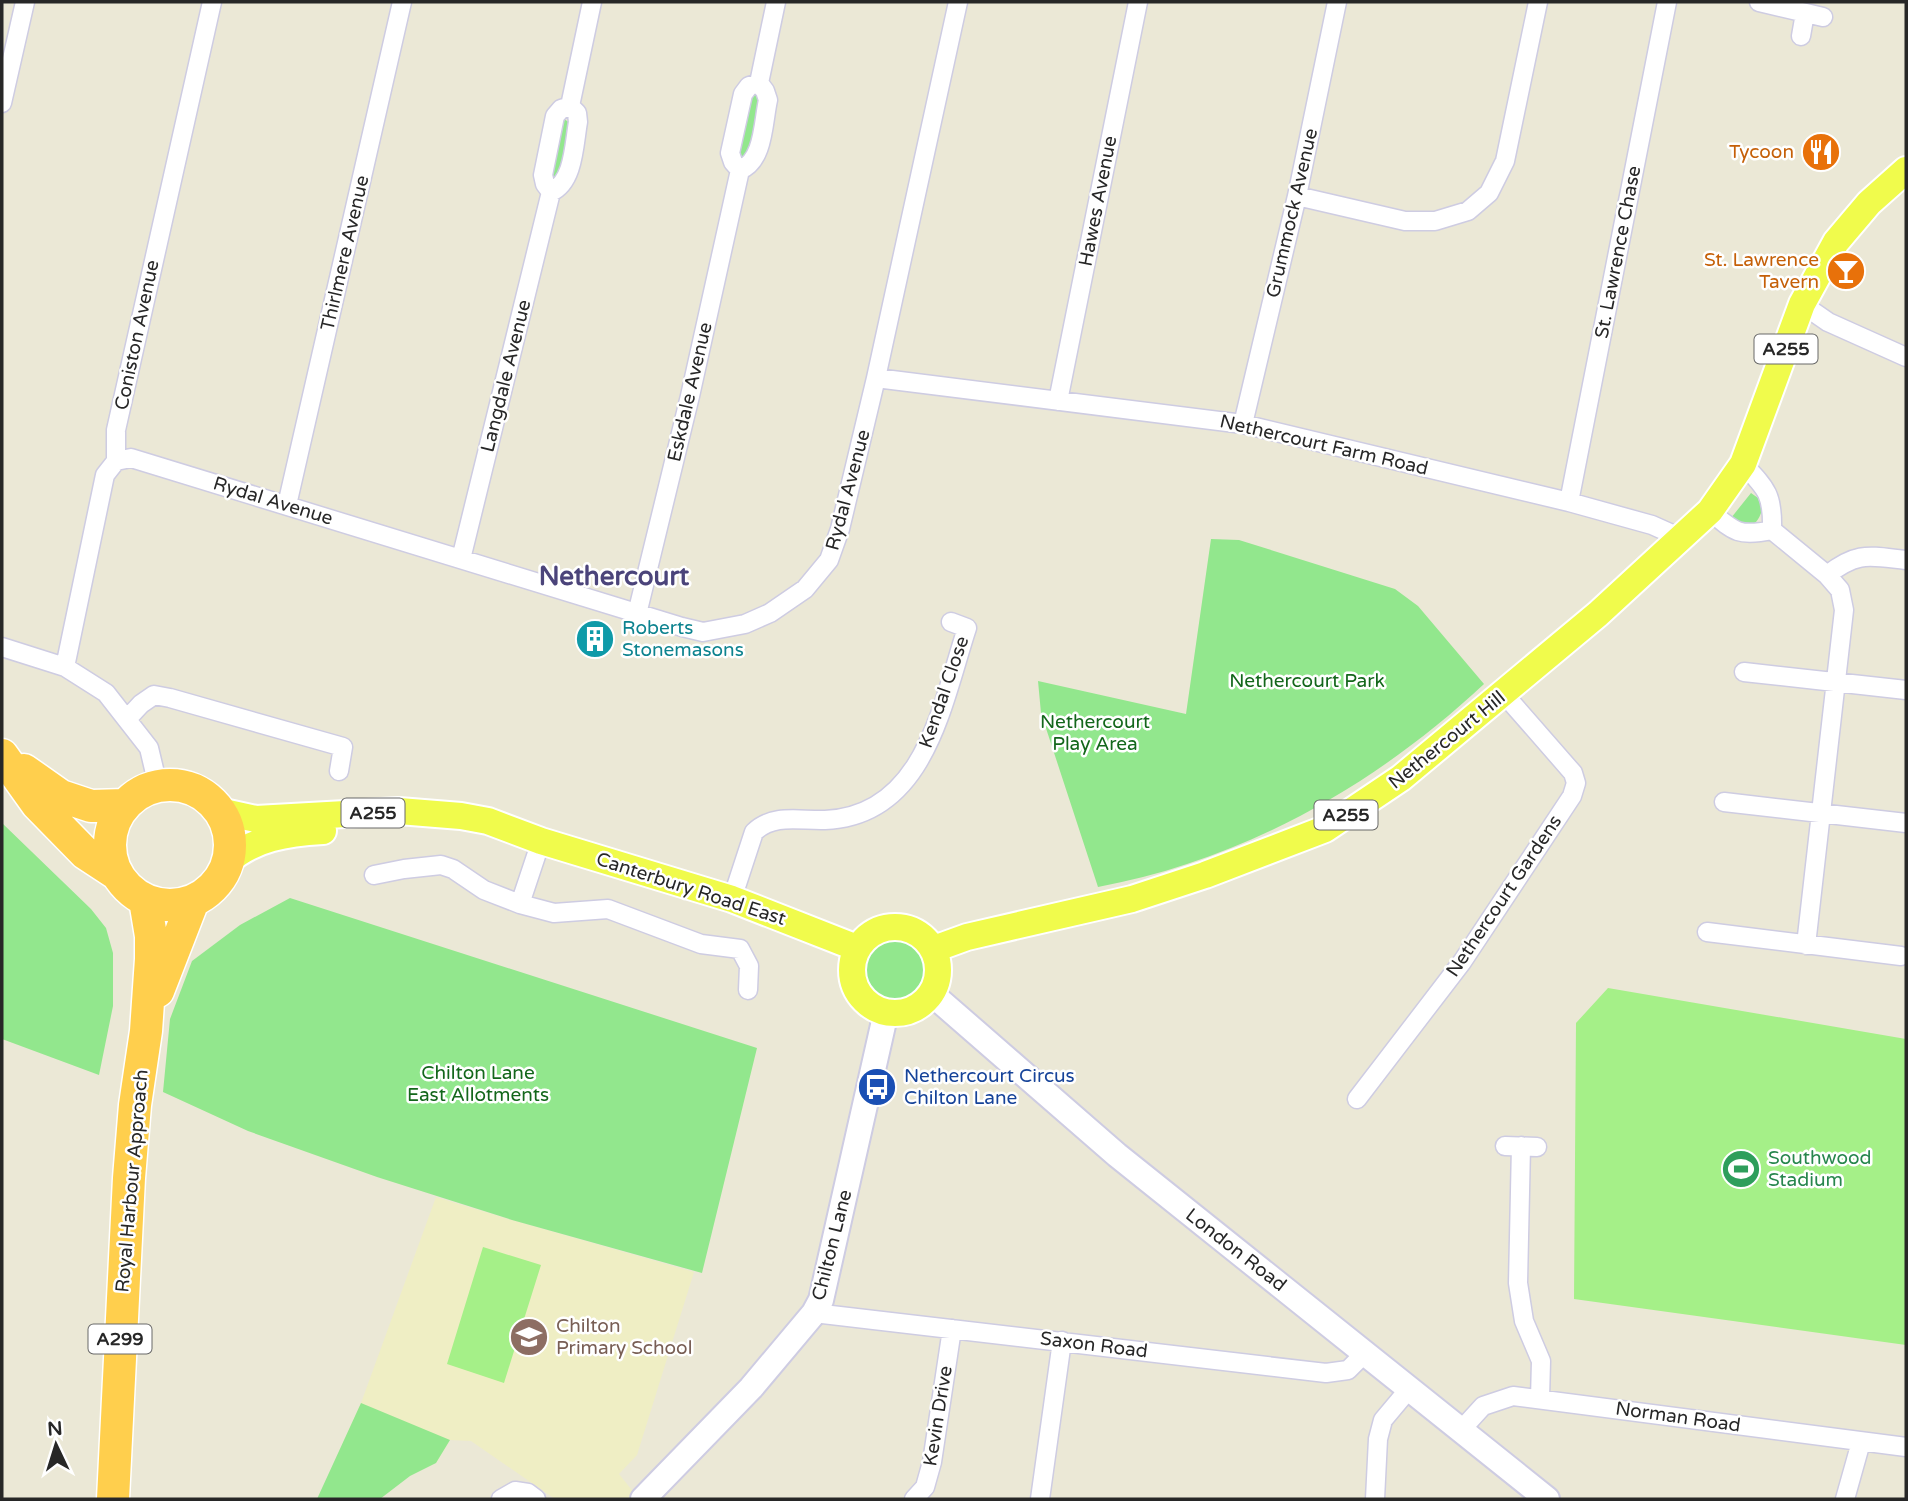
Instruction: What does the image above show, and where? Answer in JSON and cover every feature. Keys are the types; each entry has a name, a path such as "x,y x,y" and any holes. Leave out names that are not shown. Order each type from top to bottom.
{"highway":[{"path":"2,754 61,796 91,806 125,805"},
{"path":"2,754 46,814 85,853 117,874 133,893 145,900 169,905 193,901 214,886 228,862 230,844 227,827 219,810 207,798 192,789 175,785 158,786 140,793 125,805 116,817 109,846 117,874"},
{"name":"Royal Harbour Approach","path":"113,1499 129,1178 135,1105 146,1031 151,936 145,900"},
{"name":"Royal Harbour Approach","path":"146,1031 172,951 193,901"}],"main road":[{"name":"A255","path":"1681,538 1710,511 1743,464 1802,304 1836,242 1869,203 1906,170"},
{"name":"Nethercourt Hill","path":"934,949 967,937 1132,899 1205,876 1325,829 1401,778 1504,694 1681,538"},
{"name":"Canterbury Road East","path":"219,810 256,819 399,811 488,821 532,838 732,899 857,948"},
{"name":"Canterbury Road East","path":"228,862 242,849 299,833 396,827 532,838"},
{"path":"886,927 911,929 934,949 939,972 932,994 912,1010 899,1013 872,1007 861,997 854,984 851,969 857,948 872,932 886,927"},
{"name":"London Road","path":"932,994 1117,1155 1547,1499"},
{"name":"Chilton Lane","path":"643,1499 751,1388 814,1313 821,1300 886,1012"}],"street":[{"path":"2,103 25,2"},
{"name":"Coniston Avenue","path":"65,667 105,475 116,461 116,430 212,2"},
{"name":"Thirlmere Avenue","path":"287,505 402,2"},
{"name":"Langdale Avenue","path":"461,559 551,192 559,189 566,180 578,122 577,113 570,106 592,2"},
{"name":"Eskdale Avenue","path":"740,170 749,167 756,159 768,100 759,83 776,2"},
{"name":"Rydal Avenue","path":"116,461 131,458 682,627 704,632 715,631 745,624 770,613 805,589 829,560 836,539 876,378 958,2"},
{"name":"Hawes Avenue","path":"1059,401 1138,2"},
{"name":"Grummock Avenue","path":"1243,424 1297,196 1337,2"},
{"path":"1297,196 1405,221 1435,222 1468,211 1489,193 1505,162 1538,2"},
{"name":"St. Lawrence Chase","path":"1569,502 1667,2"},
{"path":"1759,2 1823,17"},
{"path":"1801,36 1805,13"},
{"name":"Eskdale Avenue","path":"740,170 730,153 743,94 749,86 759,83"},
{"name":"Eskdale Avenue","path":"637,614 690,396 740,170"},
{"path":"1802,304 1828,322 1906,356"},
{"name":"Nethercourt Farm Road","path":"876,378 1243,424 1569,502 1652,525 1681,538"},
{"path":"1743,464 1761,484 1772,504 1772,530"},
{"path":"1710,511 1735,532 1753,534 1772,530"},
{"path":"1772,530 1828,575 1840,590 1844,610 1806,945"},
{"path":"1828,575 1853,557 1906,560"},
{"name":"Kendal Close","path":"732,899 754,832 761,825 773,819 843,818 862,813 884,801 905,783 921,760 932,737 967,628 951,622"},
{"path":"2,647 65,667 106,693 149,748 158,786"},
{"path":"1744,672 1906,690"},
{"name":"Nethercourt Gardens","path":"1357,1099 1462,962 1572,796 1576,783 1573,773 1504,694"},
{"path":"127,719 141,704 155,695 170,698 343,747 339,771"},
{"path":"1724,802 1906,823"},
{"path":"520,904 532,838"},
{"path":"374,875 441,865 453,869 484,890 554,913 608,909 701,944 740,950 749,966 748,990"},
{"path":"1707,932 1901,956"},
{"path":"1521,1146 1518,1283 1524,1321 1541,1361 1540,1399"},
{"name":"Saxon Road","path":"814,1313 1326,1373 1348,1370 1366,1352"},
{"name":"Kevin Drive","path":"914,1499 925,1487 932,1462 952,1329"},
{"path":"1040,1499 1062,1341"},
{"path":"1375,1499 1378,1439 1383,1420 1409,1390"},
{"name":"Norman Road","path":"1462,1429 1483,1406 1513,1396 1906,1447"},
{"path":"1845,1499 1861,1442"},
{"path":"500,1499 515,1491 528,1493 537,1499"}],"shaded area":[{"name":"Chilton Primary School","path":"436,1197 694,1272 637,1455 619,1474 635,1494 631,1499 555,1499 471,1441 450,1440 436,1463 342,1445 361,1403"}],"green space":[{"path":"753,93 761,98 750,157 738,160 748,96"},
{"path":"564,119 570,123 560,179 550,181 560,123"},
{"path":"1751,493 1758,498 1762,510 1756,522 1744,527 1731,518"},
{"name":"Nethercourt Park","path":"1211,539 1239,540 1395,589 1418,606 1484,684 1399,755 1305,813 1256,838 1205,858 1152,875 1098,887 1041,713 1038,681 1186,714"},
{"path":"2,823 91,909 106,928 113,953 113,1006 99,1075 2,1039"},
{"name":"Chilton Lane East Allotments","path":"290,898 757,1048 702,1273 512,1220 377,1177 248,1131 163,1092 170,1019 192,961 240,925"},
{"path":"889,937 901,937 918,946 925,957 925,981 918,992 901,1001 889,1001 877,996 868,987 863,975 863,963 868,951 877,942"},
{"name":"Southwood Stadium","path":"1608,988 1906,1039 1906,1345 1574,1299 1576,1023"},
{"path":"483,1247 541,1265 504,1383 447,1364"},
{"path":"361,1403 450,1440 436,1463 410,1476 380,1499 317,1499"}],"place":[{"name":"Tycoon","path":"1821,152"},
{"name":"St. Lawrence Tavern","path":"1846,271"},
{"name":"Roberts Stonemasons","path":"595,639"},
{"name":"Nethercourt Circus Chilton Lane","path":"877,1087"},
{"name":"Southwood Stadium","path":"1741,1169"},
{"name":"Chilton Primary School","path":"529,1337"}],"district":[{"name":"Nethercourt","path":"614,576"}],"park label":[{"name":"Nethercourt Play Area","path":"1095,733"}]}
